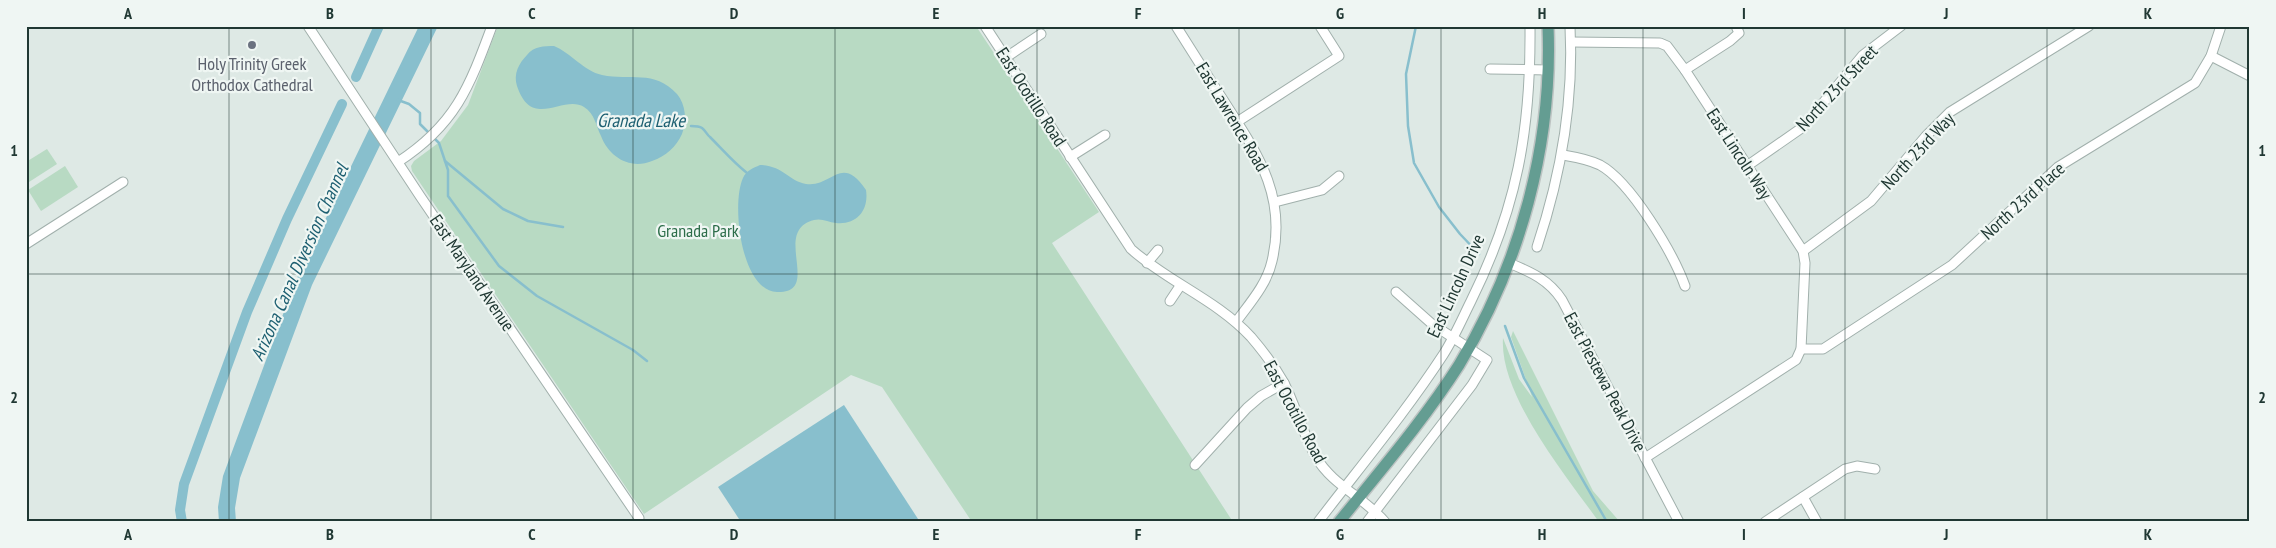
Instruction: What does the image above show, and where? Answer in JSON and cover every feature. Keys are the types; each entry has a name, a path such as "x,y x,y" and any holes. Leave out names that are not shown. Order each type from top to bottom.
{"main road":[{"name":"East Lincoln Drive","path":"1339,522 1428,409 1470,347 1509,263 1532,188 1540,152 1548,70 1548,26"}],"street":[{"name":"East Maryland Avenue","path":"308,26 639,518"},
{"path":"398,162 432,137 458,105 492,26"},
{"name":"East Ocotillo Road","path":"985,26 1131,249 1147,264 1180,286 1214,305 1236,322 1269,359 1284,383 1316,457 1326,471 1375,510 1385,522"},
{"name":"East Lawrence Road","path":"1176,26 1260,160 1275,202 1276,232 1272,262 1262,288 1236,322"},
{"path":"1237,122 1339,56 1320,26"},
{"name":"East Lincoln Drive","path":"1318,522 1404,410 1453,338 1484,274 1504,225 1512,197 1526,127 1531,71 1530,26"},
{"path":"1537,247 1563,155 1570,86 1570,26"},
{"name":"North 23rd Street","path":"1747,166 1802,127 1814,116 1863,55 1901,26"},
{"name":"North 23rd Way","path":"1803,251 1871,201 1926,136 1950,112 2089,26"},
{"name":"North 23rd Place","path":"1801,349 1823,349 1952,265 2058,167 2195,83 2211,56 2222,26"},
{"path":"1685,70 1730,42 1738,30"},
{"path":"1006,58 1041,34"},
{"name":"East Lincoln Way","path":"1571,42 1660,43 1667,46 1685,70 1803,251"},
{"path":"2211,56 2250,76"},
{"path":"1490,69 1548,70"},
{"path":"1070,157 1106,135"},
{"path":"1563,155 1600,165 1625,186 1678,267 1685,286"},
{"path":"1275,202 1322,190 1338,176"},
{"path":"26,244 123,182"},
{"path":"1147,264 1158,250"},
{"path":"1645,458 1796,360 1801,349 1805,263 1803,251"},
{"name":"East Piestewa Peak Drive","path":"1509,263 1541,278 1556,290 1679,522"},
{"path":"1170,301 1180,286"},
{"path":"1367,522 1466,392 1487,360 1412,308 1396,292"},
{"path":"1195,464 1247,408 1261,396 1284,383"},
{"path":"1765,522 1845,469 1857,466 1875,469"},
{"path":"1803,497 1817,522"}],"green space":[{"name":"Granada Park","path":"498,26 976,26 1099,212 1052,243 1233,522 972,522 882,387 851,375 644,514 412,171 411,166 414,161 441,141 468,105"},
{"path":"47,149 57,164 29,182 26,177 26,162"},
{"path":"65,166 78,187 41,211 28,190"},
{"path":"1513,331 1593,491 1620,522 1599,522 1554,459 1523,409 1512,384 1505,360 1503,338 1519,379 1532,397 1511,337"}],"water":[{"path":"419,26 438,26 312,285 240,478 235,508 236,522 219,522 218,507 223,476 295,282"},
{"name":"Granada Lake","path":"554,46 595,73 612,77 641,77 660,81 668,86 680,98 685,113 685,124 682,134 674,147 652,161 636,164 628,163 615,156 609,150 593,117 584,107 576,104 539,109 531,106 523,99 517,86 517,69 524,58 536,48"},
{"path":"760,165 775,168 806,184 815,184 843,173 850,174 866,190 866,204 856,219 843,223 814,220 802,226 797,236 798,273 796,283 790,290 777,292 765,288 755,277 747,262 742,244 738,207 740,190 746,173"},
{"path":"844,405 920,522 741,522 718,487"}],"waterway":[{"path":"356,77 379,26"},
{"path":"1416,26 1406,74 1408,126 1414,163 1439,207 1460,234 1479,254"},
{"path":"398,100 409,104 420,113 420,124 439,143 448,170 448,196 499,266 537,296 633,350 647,361"},
{"path":"182,522 180,510 184,484 247,312 287,219 342,104"},
{"path":"691,126 702,128 747,173"},
{"path":"445,161 503,209 528,221 563,227"},
{"path":"1505,326 1524,378 1607,522"}],"place":[{"name":"Holy Trinity Greek Orthodox Cathedral","path":"252,45"}],"water label":[{"name":"Arizona Canal Diversion Channel","path":"299,262"}]}
